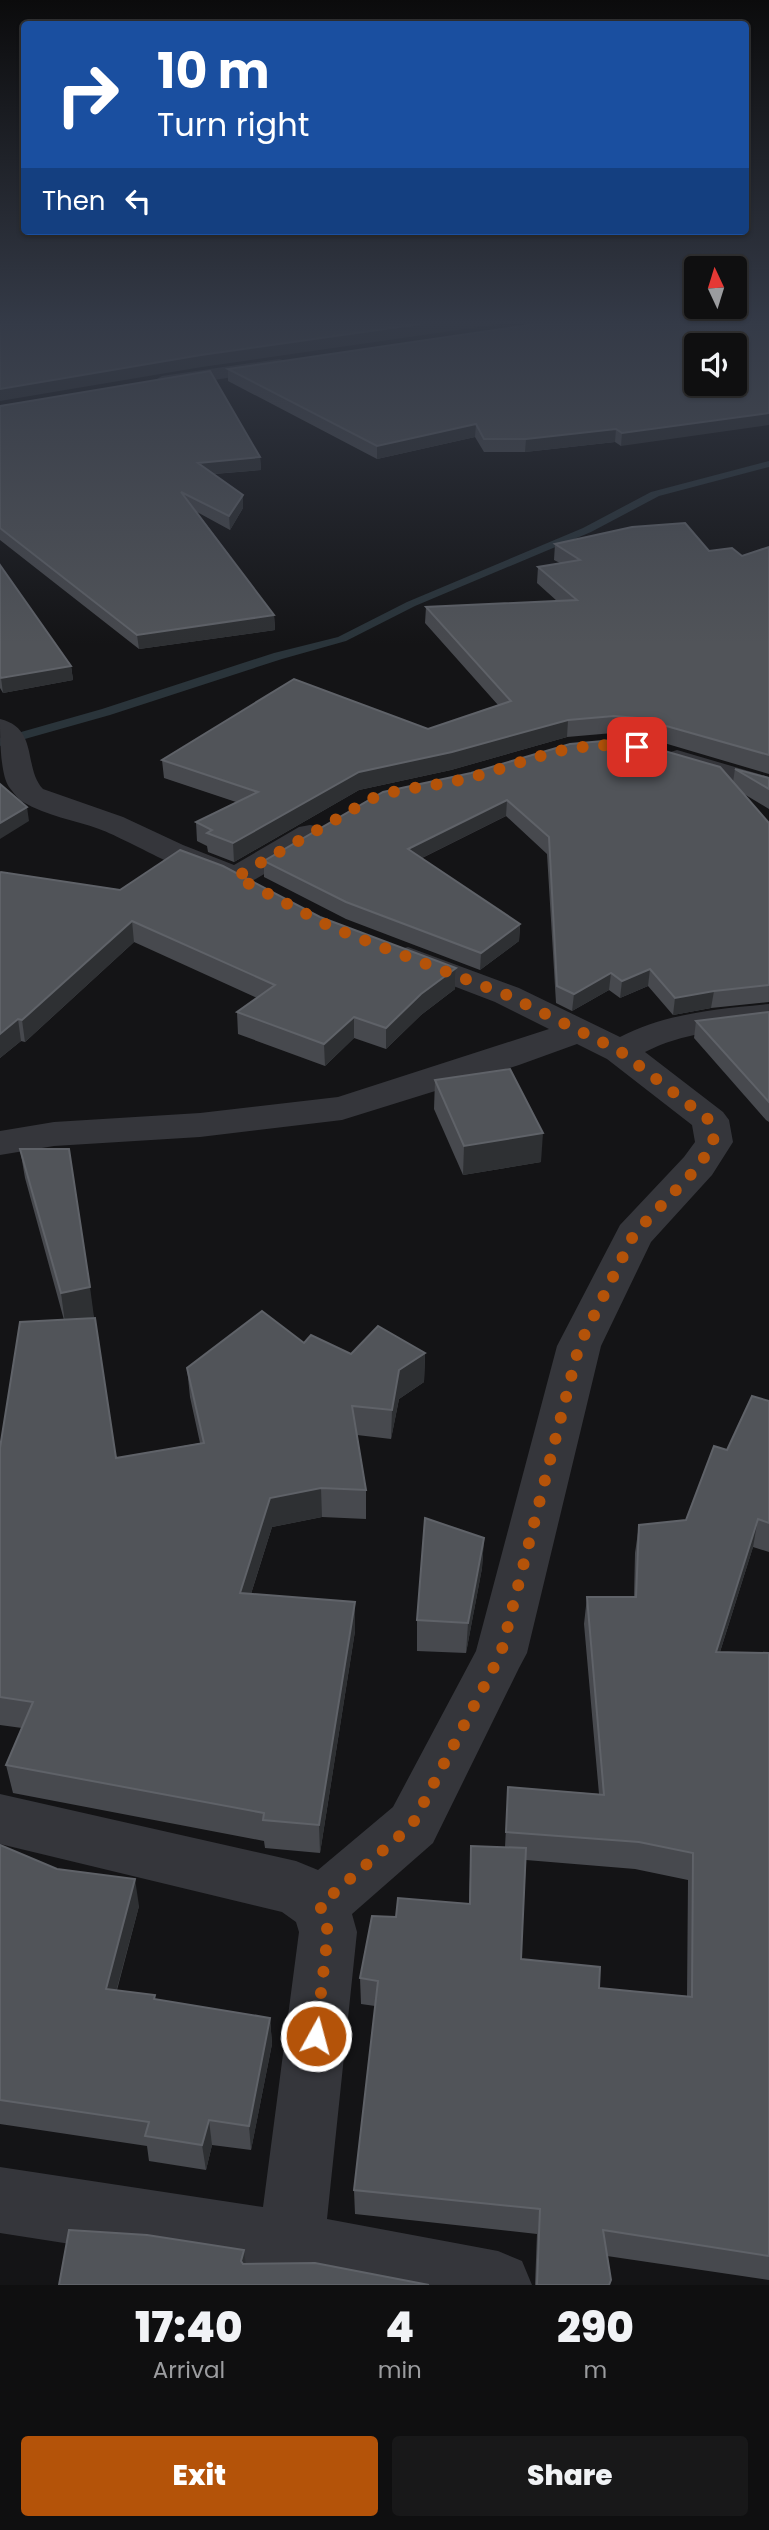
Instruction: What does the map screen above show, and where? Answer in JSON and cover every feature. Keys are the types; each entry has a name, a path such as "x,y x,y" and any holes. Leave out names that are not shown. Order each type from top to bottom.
{"street":[{"path":"6,734 20,782 32,795 52,804 112,822 172,852 236,877 273,896"},
{"path":"648,750 769,786"},
{"path":"236,877 337,818"},
{"path":"320,1905 412,1825 495,1665 501,1653 579,1346 634,1234 698,1167 714,1142 709,1120 620,1051 507,995 383,947"},
{"path":"620,1051 655,1033 705,1021 769,1015"},
{"path":"0,1143 54,1134 200,1125 342,1108 506,1057 578,1031"},
{"path":"0,1819 296,1888 320,1905 328,1932 286,2265"},
{"path":"0,2200 286,2265 498,2285"}],"building":[{"path":"0,431 245,431 260,457 198,463 243,495 229,516 181,492 274,615 137,635 0,528"},
{"path":"347,431 446,431 377,446"},
{"path":"480,431 601,431 526,439 484,439"},
{"path":"685,523 709,551 732,548 742,556 769,547 769,755 638,718 614,716 568,720 452,752 359,772 233,843 207,833 212,830 196,822 258,792 162,760 294,679 428,729 511,701 426,607 577,600 538,567 580,560 555,544 632,527"},
{"path":"0,565 71,666 1,678"},
{"path":"614,740 637,743 720,767 769,823 769,985 675,998 650,969 622,981 611,973 574,994 557,986 549,837 507,800 408,849 520,924 481,953 346,902 264,861 383,792 471,773 570,744"},
{"path":"735,769 769,778 769,789"},
{"path":"0,784 27,807 0,823"},
{"path":"180,850 223,866 320,917 456,968 421,994 386,1028 354,1017 324,1044 237,1012 275,985 132,921 22,1020 18,1019 0,1034 0,873 120,890"},
{"path":"769,1012 769,1102 696,1021"},
{"path":"510,1069 543,1133 464,1146 435,1080"},
{"path":"20,1149 69,1149 90,1287 61,1293"},
{"path":"262,1311 304,1343 311,1335 351,1354 378,1326 425,1353 399,1370 392,1410 352,1406 366,1490 321,1488 270,1498 240,1593 355,1602 319,1825 263,1820 264,1813 6,1765 33,1702 0,1697 0,1448 20,1322 95,1318 116,1458 204,1443 187,1368"},
{"path":"752,1396 769,1401 769,1523 758,1519 716,1652 769,1653 769,2256 603,2230 611,2280 609,2285 537,2285 540,2209 354,2190 378,1981 360,1978 372,1916 396,1917 398,1898 470,1904 471,1846 526,1848 521,1959 600,1967 599,1988 692,1997 693,1853 639,1842 506,1832 508,1787 604,1795 587,1597 636,1597 639,1525 686,1520 714,1446 727,1450"},
{"path":"425,1518 484,1538 468,1623 417,1620"},
{"path":"0,1845 57,1869 135,1879 106,1989 155,1995 154,1999 270,2018 249,2126 209,2120 202,2145 145,2136 149,2122 0,2100"},
{"path":"69,2230 147,2235 244,2250 241,2261 243,2264 315,2263 429,2285 59,2285"}],"waterway":[{"path":"0,742 106,712 278,656 342,639 411,604 587,530 655,494 769,464"}],"route":[{"path":"316,2036 328,1932 320,1905 412,1825 476,1702 501,1653 579,1346 634,1234 698,1167 714,1142 709,1120 620,1051 507,995 333,928 236,877 371,799 387,793 460,780 545,753 590,745 637,747"}]}
